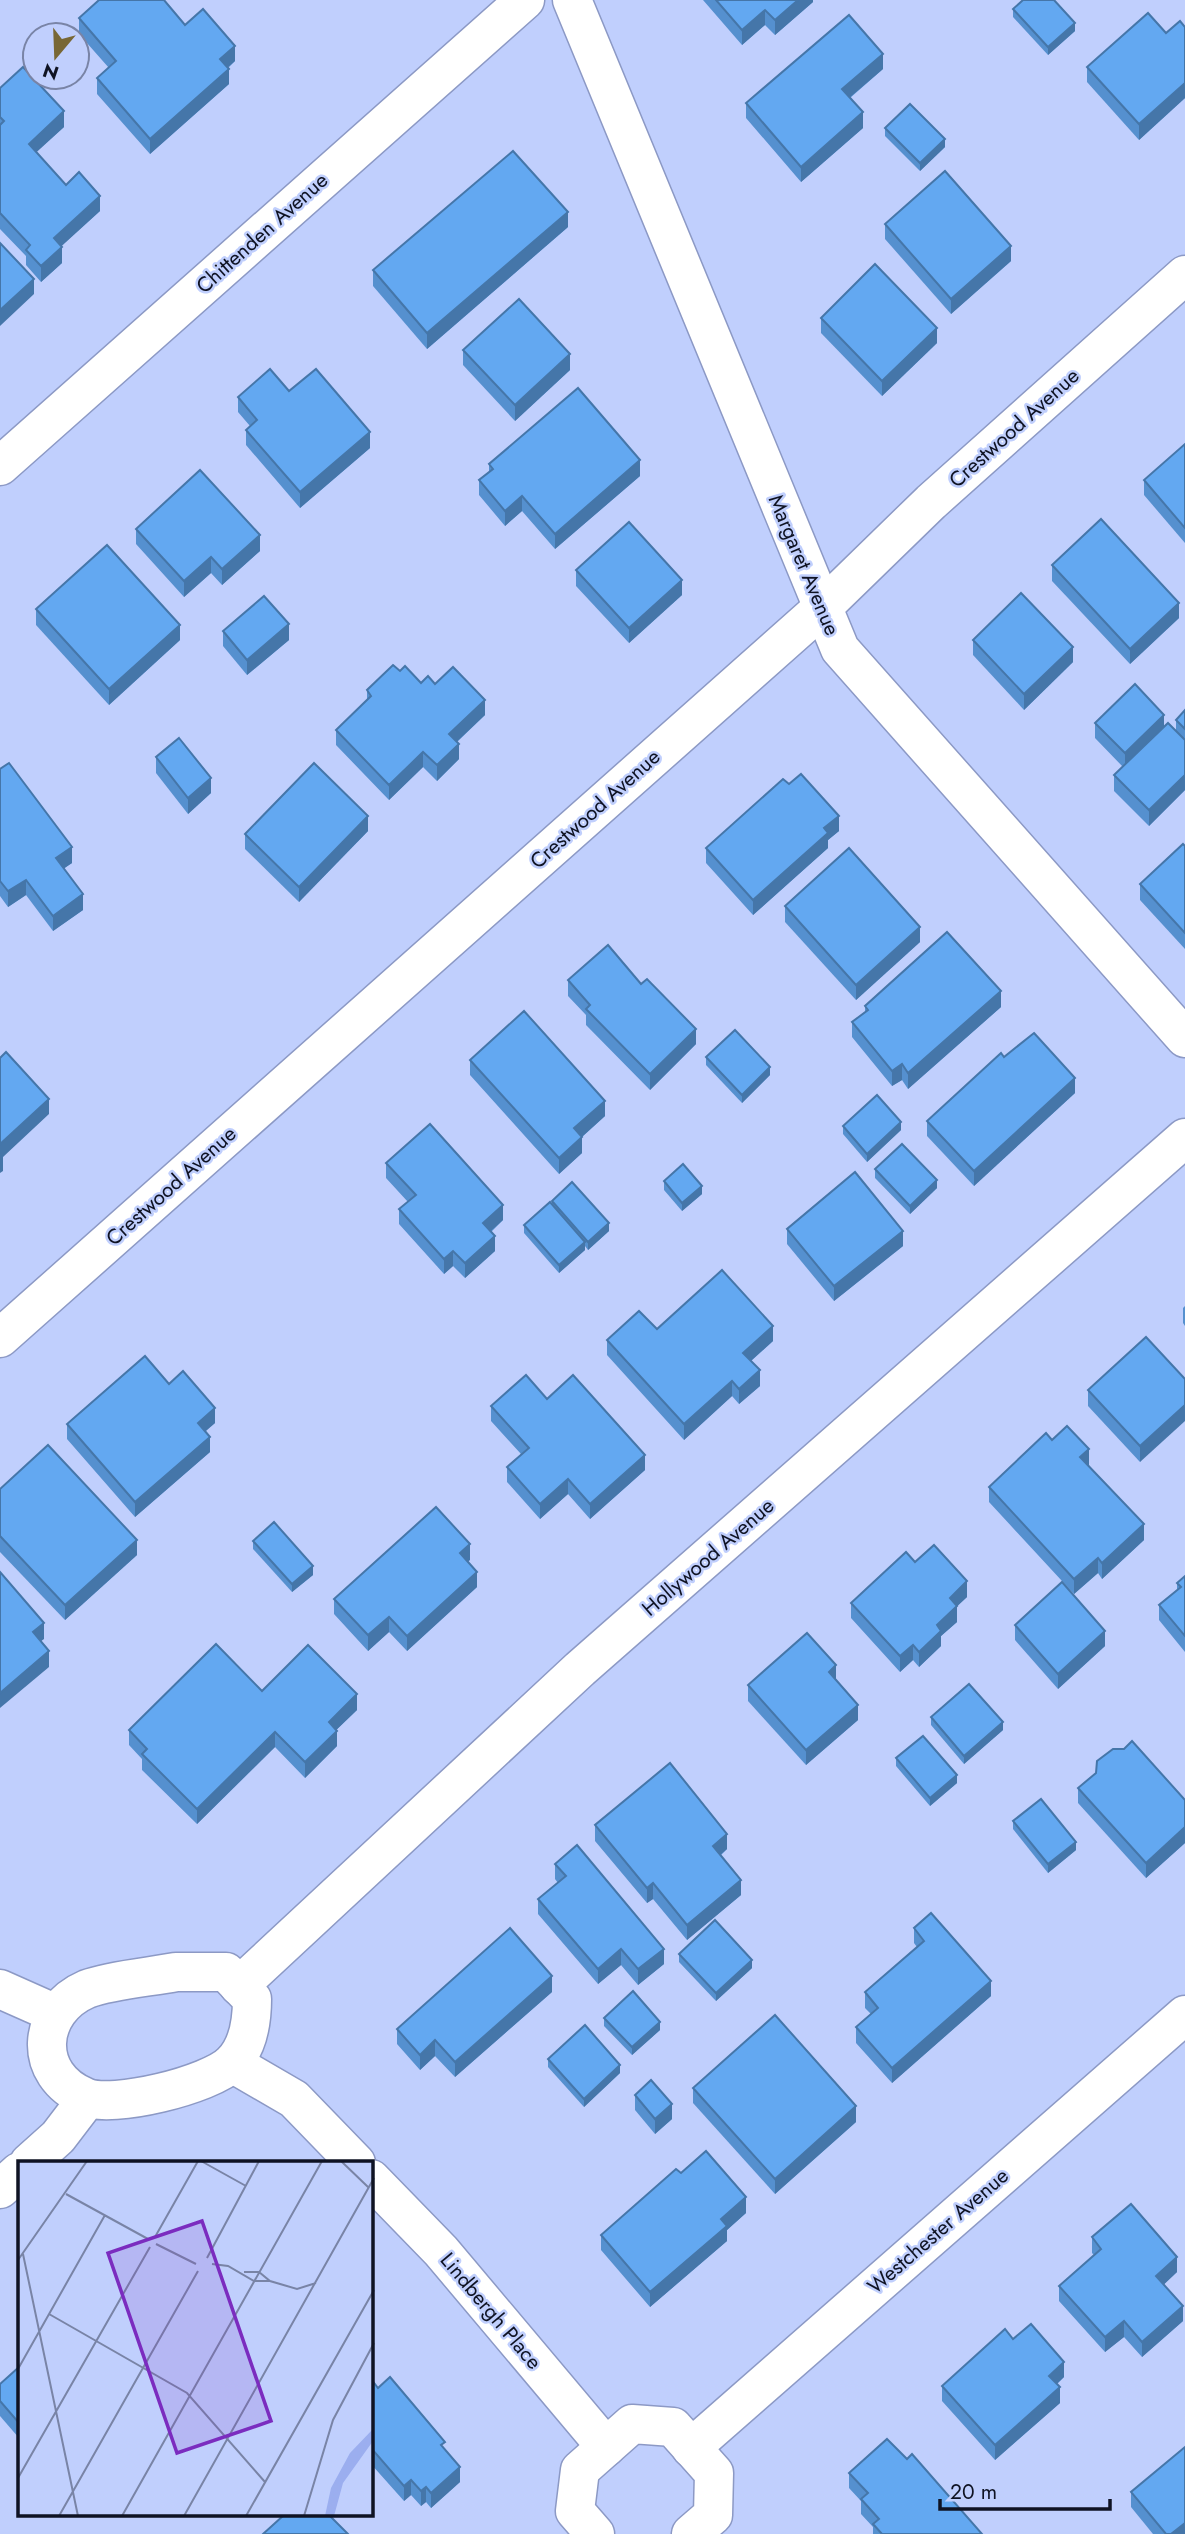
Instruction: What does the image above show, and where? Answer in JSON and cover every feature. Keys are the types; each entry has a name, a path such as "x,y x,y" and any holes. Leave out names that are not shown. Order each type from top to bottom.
{"street":[{"name":"Chittenden Avenue","path":"0,466 525,0"},
{"name":"Margaret Avenue","path":"572,0 821,609 840,649 1185,1038"},
{"name":"Crestwood Avenue","path":"0,1338 821,609 931,502 1185,275"},
{"name":"Hollywood Avenue","path":"239,1986 580,1669 1185,1138"},
{"path":"176,1972 226,1972 239,1986 252,2000 252,2025 232,2063 195,2085 141,2097 87,2099 59,2082 45,2052 54,2013 87,1989 176,1972"},
{"path":"0,1989 54,2013"},
{"name":"Westchester Avenue","path":"691,2448 1185,2015"},
{"path":"232,2063 294,2099 354,2161"},
{"path":"31,2161 58,2137 87,2099"},
{"path":"0,2189 18,2173"},
{"name":"Lindbergh Place","path":"373,2181 440,2251 606,2447"},
{"path":"594,2534 575,2511 580,2470 632,2424 673,2427 714,2473 713,2515 691,2534"}],"building":[{"path":"99,0 164,0 185,25 203,9 235,46 220,59 229,69 150,139 97,78 116,61 91,32 91,21 82,21 79,18"},
{"path":"716,0 798,0 775,20 765,10 742,30"},
{"path":"1023,0 1054,0 1075,23 1048,47 1013,9"},
{"path":"1148,13 1166,33 1180,21 1185,27 1185,83 1139,124 1087,67"},
{"path":"849,15 883,54 842,89 863,112 801,167 746,103"},
{"path":"21,69 21,91 45,91 64,111 29,144 66,185 79,172 100,196 54,238 62,247 41,266 26,250 30,245 0,213 0,125 4,121 0,117 0,88"},
{"path":"910,104 945,139 920,163 885,128"},
{"path":"513,151 568,212 427,333 373,270"},
{"path":"945,171 1011,246 951,299 885,224"},
{"path":"0,243 34,279 0,310"},
{"path":"875,264 937,328 882,381 821,318"},
{"path":"519,299 570,354 515,405 463,350"},
{"path":"270,369 289,391 316,369 370,432 300,492 246,430 257,420 238,397"},
{"path":"578,388 640,460 555,534 522,496 505,511 479,480 493,469 489,464"},
{"path":"1185,444 1185,528 1144,480"},
{"path":"200,470 260,535 222,569 211,557 184,581 136,529"},
{"path":"1101,519 1179,603 1130,649 1052,565"},
{"path":"629,522 682,580 629,628 576,570"},
{"path":"107,545 180,625 109,689 36,609"},
{"path":"1021,593 1073,647 1024,694 973,640"},
{"path":"264,596 289,624 247,660 223,631"},
{"path":"393,665 400,671 405,666 421,683 428,676 435,684 453,667 485,700 449,734 459,744 437,765 423,752 389,785 336,730 371,696 367,690"},
{"path":"1135,684 1164,715 1125,753 1095,723"},
{"path":"1185,710 1185,729 1176,720"},
{"path":"1168,723 1185,740 1185,775 1149,810 1114,775"},
{"path":"179,738 211,778 188,798 156,757"},
{"path":"9,763 72,847 56,858 83,894 53,916 26,880 8,891 0,881 0,769"},
{"path":"314,763 368,816 299,887 245,834"},
{"path":"801,774 839,816 824,828 828,833 753,900 706,848 783,779 789,784"},
{"path":"1183,844 1185,846 1185,933 1140,884"},
{"path":"849,848 920,927 856,985 785,906"},
{"path":"947,932 1001,991 908,1073 902,1064 892,1071 852,1022 868,1010 865,1006"},
{"path":"608,945 641,984 647,979 696,1029 650,1074 586,1009 590,1005 568,980"},
{"path":"524,1011 605,1101 574,1128 582,1137 559,1158 470,1060"},
{"path":"735,1030 770,1067 742,1095 706,1057"},
{"path":"1034,1033 1075,1078 974,1171 927,1121 1001,1053 1004,1057"},
{"path":"6,1052 49,1099 0,1144 0,1058"},
{"path":"877,1095 901,1122 867,1154 843,1126"},
{"path":"430,1124 503,1205 483,1223 495,1236 465,1263 453,1251 444,1259 399,1209 416,1195 386,1163"},
{"path":"902,1144 937,1180 910,1206 875,1169"},
{"path":"683,1164 702,1186 682,1203 664,1181"},
{"path":"855,1172 903,1231 834,1286 787,1229"},
{"path":"572,1182 609,1223 588,1242 552,1201"},
{"path":"550,1202 585,1242 559,1265 524,1225"},
{"path":"722,1270 773,1326 743,1353 760,1370 739,1389 732,1381 684,1424 607,1340 639,1311 657,1329"},
{"path":"1146,1337 1185,1379 1185,1405 1140,1446 1088,1390"},
{"path":"145,1356 169,1384 183,1371 215,1408 198,1423 210,1437 135,1502 67,1424"},
{"path":"526,1375 547,1399 573,1375 645,1455 590,1504 568,1479 540,1504 507,1467 529,1448 491,1406"},
{"path":"1067,1426 1089,1449 1080,1457 1144,1524 1102,1563 1098,1558 1074,1579 989,1487 1046,1433 1052,1440"},
{"path":"48,1445 137,1540 65,1605 0,1536 0,1489"},
{"path":"436,1507 470,1544 460,1553 477,1572 407,1636 389,1617 368,1635 334,1599"},
{"path":"274,1522 313,1566 292,1584 253,1541"},
{"path":"934,1545 967,1581 950,1598 957,1606 937,1625 941,1631 919,1652 913,1645 900,1656 851,1603 906,1552 915,1562"},
{"path":"0,1572 44,1623 33,1632 49,1651 0,1693"},
{"path":"1185,1576 1185,1636 1159,1605 1181,1587 1177,1583"},
{"path":"1062,1582 1105,1631 1058,1674 1015,1625"},
{"path":"807,1633 836,1665 829,1672 858,1705 806,1750 748,1685"},
{"path":"216,1644 262,1691 308,1645 357,1694 329,1722 337,1731 305,1762 275,1732 197,1809 142,1754 147,1749 129,1730"},
{"path":"969,1684 1003,1722 964,1756 931,1717"},
{"path":"923,1736 957,1775 930,1798 896,1758"},
{"path":"1132,1741 1185,1800 1185,1827 1146,1863 1078,1788 1096,1773 1097,1761 1113,1749 1124,1749"},
{"path":"670,1763 727,1834 713,1846 741,1880 687,1925 653,1883 647,1888 595,1825"},
{"path":"1041,1799 1076,1842 1048,1864 1013,1821"},
{"path":"577,1845 664,1949 638,1969 621,1949 598,1969 538,1899 566,1876 555,1864"},
{"path":"931,1913 991,1981 892,2068 856,2027 878,2008 865,1992 924,1941 914,1928"},
{"path":"715,1920 752,1960 716,1993 679,1954"},
{"path":"510,1928 552,1976 455,2062 435,2040 420,2055 397,2029"},
{"path":"633,1991 660,2022 632,2047 604,2018"},
{"path":"775,2015 856,2106 775,2179 693,2088"},
{"path":"585,2025 620,2065 584,2099 548,2059"},
{"path":"651,2080 672,2104 655,2119 635,2095"},
{"path":"706,2151 746,2197 721,2219 727,2226 650,2292 601,2235 676,2169 681,2173"},
{"path":"1131,2204 1177,2257 1156,2276 1183,2306 1142,2342 1124,2321 1105,2337 1059,2286 1101,2249 1092,2237"},
{"path":"1031,2324 1064,2362 1049,2376 1060,2387 995,2445 942,2386 1005,2329 1013,2339"},
{"path":"18,2368 18,2422 0,2401 0,2384"},
{"path":"390,2377 445,2442 441,2445 460,2467 431,2493 426,2487 421,2491 411,2480 404,2486 373,2450 373,2382 378,2388"},
{"path":"887,2439 907,2459 912,2454 982,2534 882,2534 873,2524 879,2519 861,2499 868,2493 849,2473"},
{"path":"1185,2447 1185,2523 1171,2534 1166,2534 1131,2492"},
{"path":"283,2516 330,2516 348,2534 263,2534"}]}
